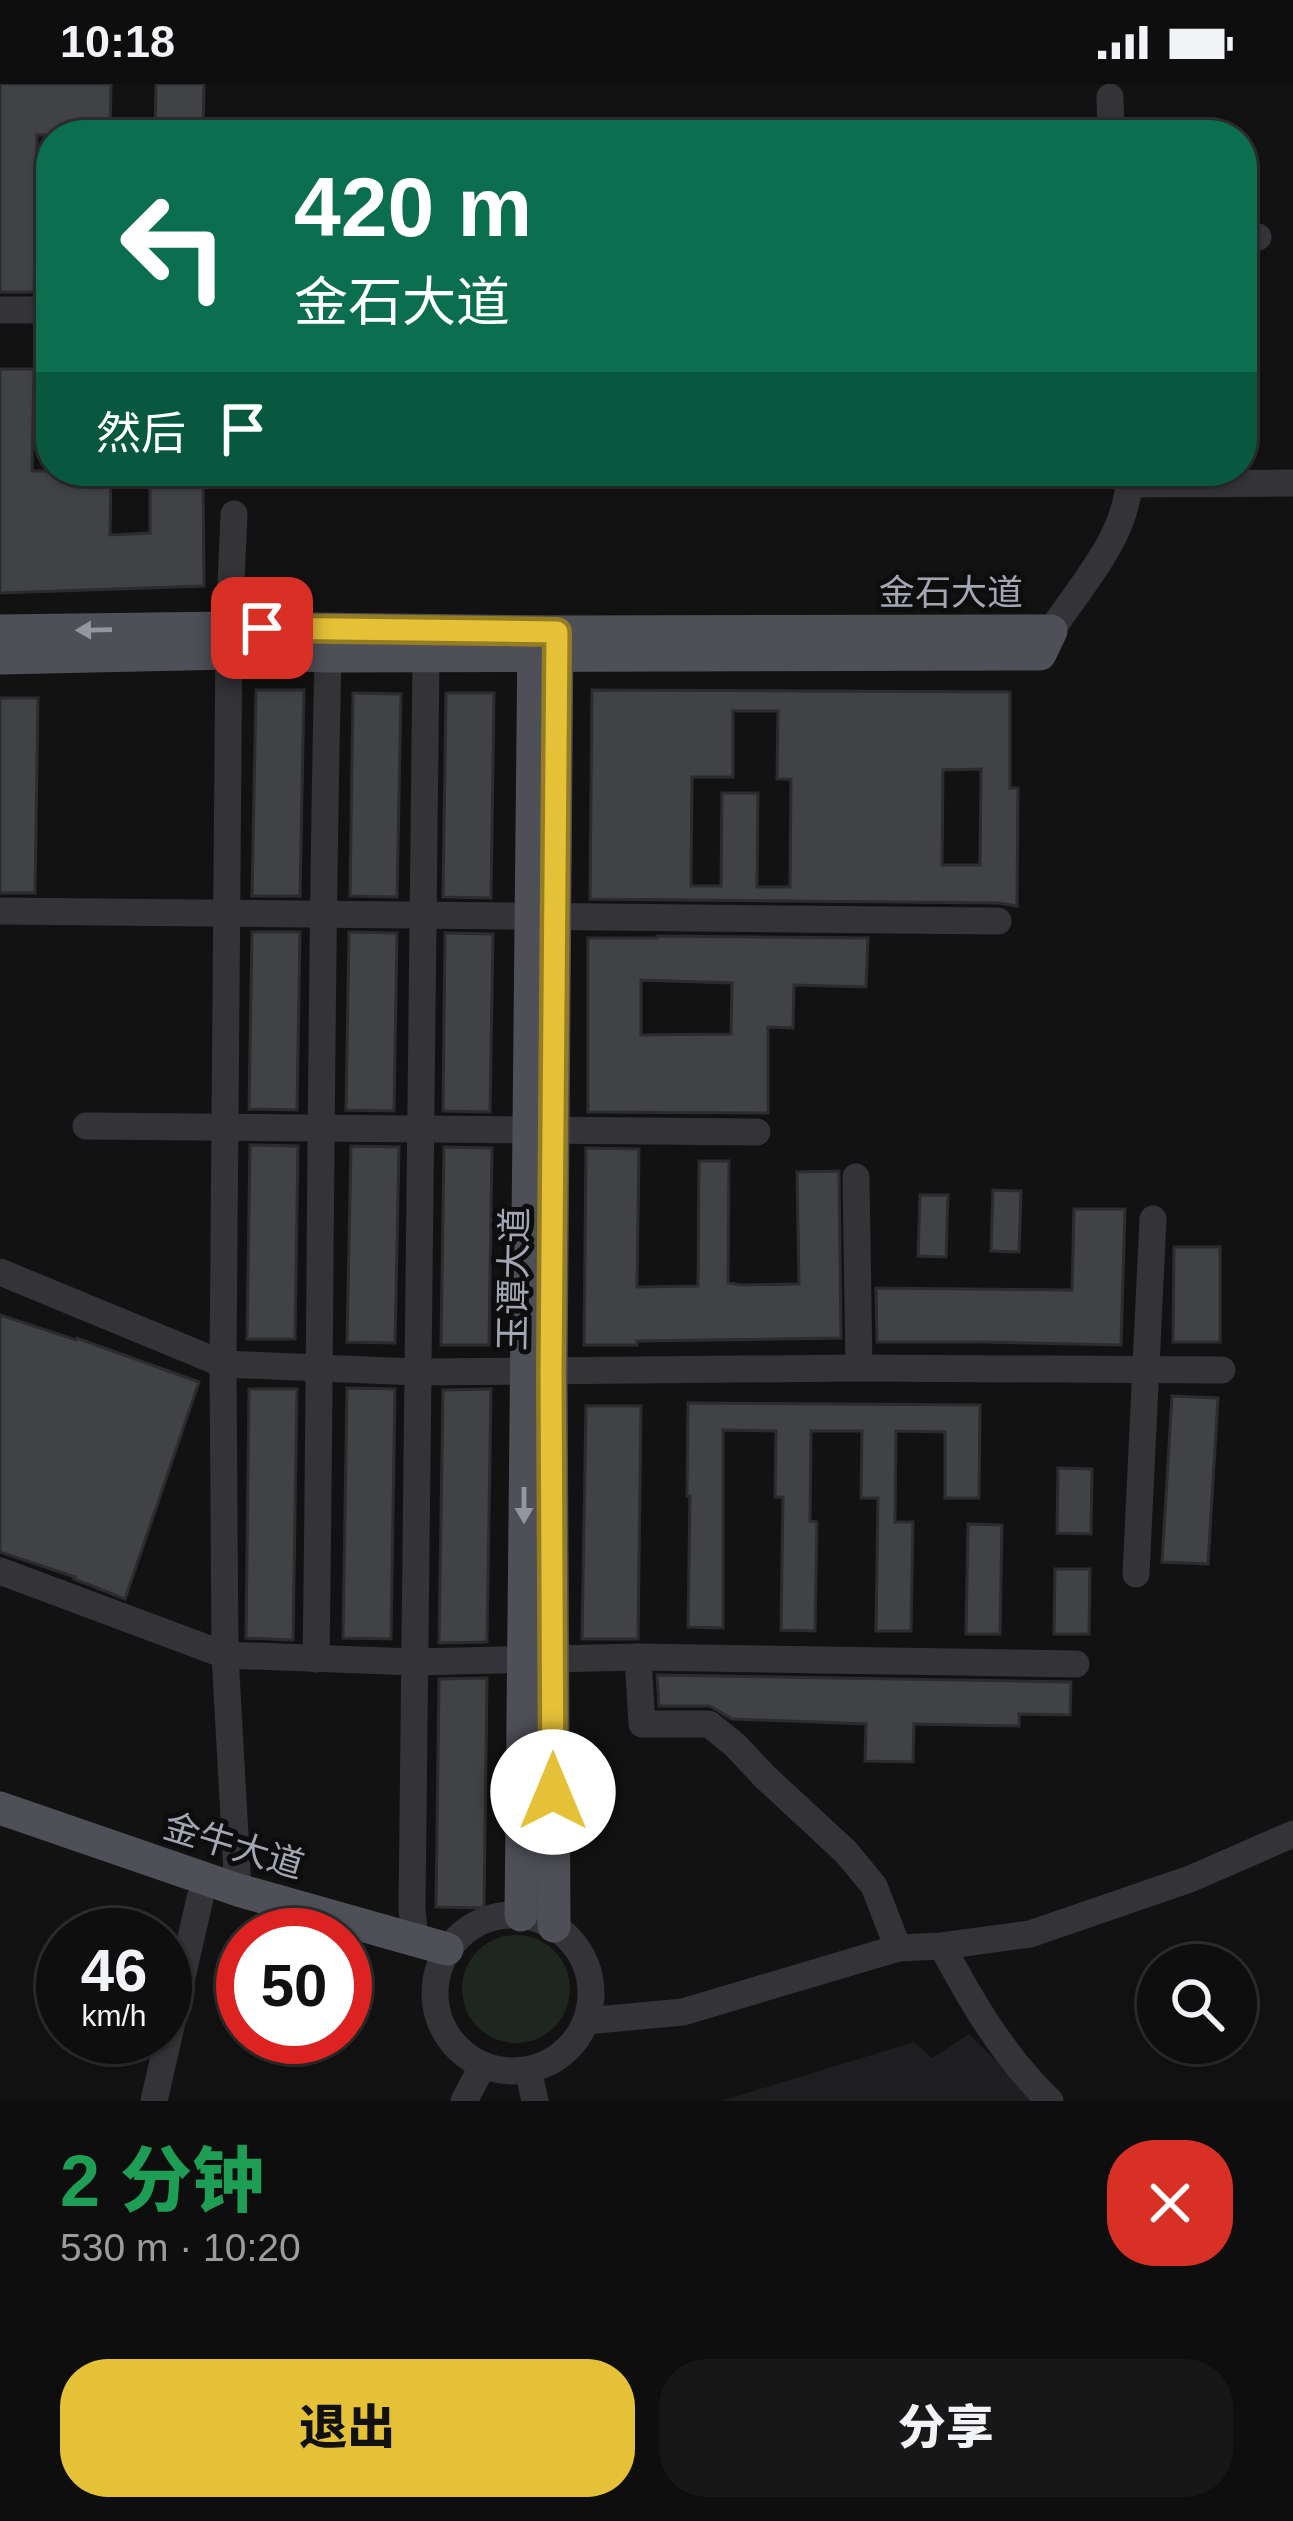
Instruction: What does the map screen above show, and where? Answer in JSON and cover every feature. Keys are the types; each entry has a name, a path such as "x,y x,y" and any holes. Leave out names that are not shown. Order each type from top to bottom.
{"main road":[{"name":"金石大道","path":"0,631 230,640 1040,654 1051,631"},
{"name":"金石大道","path":"0,658 230,640 328,656 426,656 546,643"},
{"name":"玉谭大道","path":"546,643 538,1659 554,1926"},
{"name":"玉谭大道","path":"521,1915 538,1659"},
{"name":"金牛大道","path":"0,1808 434,1952"},
{"name":"金牛大道","path":"0,1827 235,1908"},
{"path":"372,1943 434,1952"}],"street":[{"path":"1110,98 1111,120"},
{"path":"0,310 36,310"},
{"path":"1257,482 1293,483"},
{"path":"1051,631 1123,517 1128,486"},
{"path":"233,514 223,1364 225,1655 238,1889"},
{"path":"316,1659 328,656"},
{"path":"426,656 412,1908 434,1952 435,2002 443,2029 460,2050 482,2065 505,2071 543,2066 569,2048 586,2021 592,1991 585,1960 554,1926 521,1915 503,1915 484,1920 434,1952"},
{"path":"0,911 998,921"},
{"path":"86,1126 757,1132"},
{"path":"856,1178 859,1368"},
{"path":"1136,1574 1153,1219"},
{"path":"0,1273 223,1364 538,1373 1222,1370"},
{"path":"0,1571 225,1655 414,1662 638,1658 1076,1664"},
{"path":"638,1658 642,1724 709,1724 735,1745 846,1852 874,1886 898,1948"},
{"path":"586,2021 682,2012 898,1948 1030,1934 1190,1879 1293,1834"},
{"path":"154,2101 200,1898"},
{"path":"942,1946 984,2023 1050,2101"},
{"path":"464,2101 482,2065"},
{"path":"528,2070 535,2101"}],"shaded area":[{"path":"516,1935 554,1951 570,1989 554,2027 516,2043 478,2027 462,1989 478,1951"},
{"path":"969,2034 1036,2101 721,2101 914,2042 932,2058"}],"building":[{"path":"0,84 111,84 110,120 36,120 34,292 0,292"},
{"path":"156,84 204,84 203,120 155,120"},
{"path":"0,369 34,369 32,471 36,471 36,486 111,486 110,535 150,533 150,486 203,486 204,586 0,593"},
{"path":"256,690 304,690 300,896 252,896"},
{"path":"592,690 1010,692 1010,788 1018,788 1017,906 590,899","holes":["733,711 778,711 777,779 791,779 790,887 757,887 758,793 722,793 721,886 691,886 692,777 733,777","981,769 980,865 942,865 943,770"]},
{"path":"353,693 401,694 397,897 350,896"},
{"path":"446,693 494,693 491,898 443,897"},
{"path":"0,698 38,698 35,893 0,893"},
{"path":"252,932 300,932 297,1110 249,1109"},
{"path":"349,932 397,933 394,1111 346,1110"},
{"path":"445,933 493,934 490,1112 443,1111"},
{"path":"588,938 868,938 866,987 794,985 793,1028 768,1027 768,1113 588,1112","holes":["641,980 732,983 731,1034 641,1035"]},
{"path":"250,1145 298,1146 295,1339 247,1339"},
{"path":"351,1146 399,1147 395,1343 347,1342"},
{"path":"444,1147 492,1148 489,1345 441,1345"},
{"path":"586,1148 639,1149 637,1287 698,1286 699,1161 729,1161 728,1283 742,1285 799,1284 797,1172 839,1171 841,1338 584,1345"},
{"path":"993,1190 1021,1191 1019,1252 991,1251"},
{"path":"920,1195 948,1195 946,1257 918,1256"},
{"path":"1074,1209 1125,1209 1121,1345 877,1342 876,1288 1072,1290"},
{"path":"1174,1247 1220,1247 1220,1342 1173,1342"},
{"path":"0,1315 199,1382 125,1599 0,1552"},
{"path":"347,1388 395,1389 391,1639 343,1638"},
{"path":"249,1389 297,1389 293,1640 246,1638"},
{"path":"491,1389 487,1642 439,1643 443,1390"},
{"path":"1172,1396 1218,1398 1208,1564 1162,1562"},
{"path":"688,1403 980,1405 979,1498 945,1498 945,1432 896,1431 895,1522 913,1522 911,1631 876,1631 878,1498 861,1498 862,1431 811,1431 810,1521 817,1522 815,1631 781,1630 783,1497 775,1497 776,1431 723,1430 723,1628 688,1627"},
{"path":"586,1406 641,1406 638,1639 582,1639"},
{"path":"1058,1468 1092,1469 1091,1534 1057,1533"},
{"path":"968,1524 1002,1525 1000,1634 966,1634"},
{"path":"1055,1569 1090,1569 1089,1634 1054,1634"},
{"path":"657,1675 1071,1682 1070,1715 1019,1714 1019,1726 914,1724 913,1762 865,1761 866,1724 732,1719 710,1706 659,1706"},
{"path":"487,1678 484,1908 436,1907 439,1679"}],"route":[{"path":"262,628 557,632 553,1792"}]}
